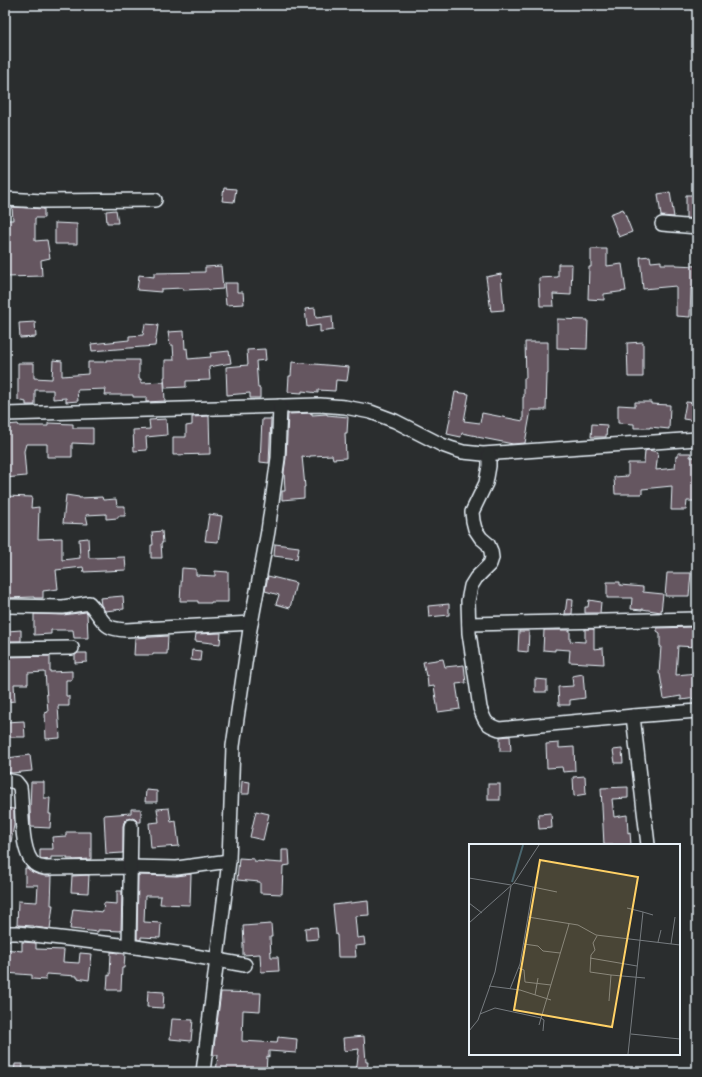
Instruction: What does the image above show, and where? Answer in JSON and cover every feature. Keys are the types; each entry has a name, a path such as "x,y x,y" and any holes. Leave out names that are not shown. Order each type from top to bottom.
{"street":[{"path":"5,199 43,201 155,200"},
{"path":"662,224 697,227"},
{"path":"5,414 320,405 358,408 395,421 453,449 473,453 489,454 697,439"},
{"path":"203,1072 216,960 233,746 251,623 268,532 278,458 280,406"},
{"path":"489,454 489,466 486,483 472,512 472,521 481,538 488,544 492,558 490,564 476,578 471,586 468,601 469,624 480,708 484,719 490,725 500,728 697,711"},
{"path":"5,606 64,606 89,603 104,624 115,629 126,630 251,623"},
{"path":"469,624 697,619"},
{"path":"5,649 72,648"},
{"path":"633,716 648,844"},
{"path":"5,780 16,782 20,787 22,825 25,845 29,857 35,865 45,868 177,868 223,862"},
{"path":"129,946 131,826"},
{"path":"5,933 17,933 129,946 245,965"}],"building":[{"path":"224,188 236,189 234,202 222,201"},
{"path":"670,192 674,217 661,216 658,194"},
{"path":"686,195 697,195 697,219 686,218"},
{"path":"12,207 44,209 44,218 35,218 35,241 47,240 50,258 41,260 42,276 6,277 5,220 13,220"},
{"path":"623,209 632,232 619,237 610,214"},
{"path":"116,210 118,223 107,223 106,211"},
{"path":"55,223 77,224 77,244 55,244"},
{"path":"591,249 607,249 607,266 622,264 626,291 604,294 604,300 588,299"},
{"path":"650,256 651,262 661,261 661,264 697,266 697,289 691,288 690,317 676,316 676,286 643,289 640,257"},
{"path":"558,264 572,264 571,295 553,294 554,306 540,306 539,278 558,277"},
{"path":"221,266 223,289 161,289 161,292 137,290 139,275 154,277 154,273 205,272 205,267"},
{"path":"501,274 504,310 491,311 486,277"},
{"path":"224,283 237,283 237,292 243,292 244,304 226,305"},
{"path":"315,308 316,318 332,316 333,330 320,332 320,325 307,327 305,309"},
{"path":"557,319 588,320 587,349 557,348"},
{"path":"35,322 36,337 20,338 19,323"},
{"path":"145,324 158,325 155,346 92,351 91,344 129,340 129,336 143,335"},
{"path":"184,331 185,349 187,348 188,359 211,357 210,353 229,351 231,363 209,367 210,380 186,381 186,387 165,388 165,360 174,360 173,345 170,345 168,332"},
{"path":"525,342 548,342 548,374 546,410 531,410 525,443 513,444 462,433 461,437 447,434 455,392 469,394 464,421 480,423 482,413 523,421 524,378 526,378"},
{"path":"643,342 643,377 628,377 627,343"},
{"path":"265,349 266,360 256,361 260,398 250,398 250,393 227,395 226,367 248,365 247,350"},
{"path":"53,360 62,361 62,376 88,374 88,362 106,362 106,360 139,360 139,379 141,379 141,383 164,382 165,401 146,402 146,397 133,397 133,395 105,395 106,389 77,390 78,401 66,402 66,398 53,399 53,390 35,390 35,405 26,405 26,402 18,400 18,363 34,363 34,378 52,379"},
{"path":"292,362 349,367 347,381 336,380 335,391 318,390 318,393 302,391 302,393 288,392"},
{"path":"635,402 651,402 651,404 670,405 669,429 650,427 634,428 634,424 618,423 618,405 635,406"},
{"path":"686,402 697,403 697,421 683,419"},
{"path":"312,413 312,415 327,414 348,417 347,433 345,433 346,458 333,459 332,455 310,457 302,456 305,487 304,498 282,500 282,491 285,491 284,472 288,414"},
{"path":"209,416 210,454 173,455 173,437 186,437 186,426 192,425 192,417"},
{"path":"166,419 167,435 146,437 147,450 134,451 133,430 150,429 149,420"},
{"path":"262,419 271,419 269,463 260,462"},
{"path":"48,423 73,424 73,428 93,428 93,444 72,443 72,457 47,457 47,444 26,444 24,451 26,476 5,478 5,425 18,424 19,426 48,426"},
{"path":"592,424 607,425 606,437 591,437"},
{"path":"648,450 658,452 656,470 675,468 676,456 678,456 678,453 691,453 690,457 697,457 697,501 687,501 686,510 671,510 672,486 642,489 642,494 615,494 614,477 628,476 628,463 644,463 645,451"},
{"path":"66,495 79,498 102,497 103,500 116,499 117,506 125,506 125,516 106,519 106,514 86,515 88,524 63,523"},
{"path":"5,496 32,497 31,508 39,507 38,539 62,538 62,560 80,558 79,539 88,538 89,558 125,557 126,570 84,572 83,567 56,570 58,589 43,591 43,598 5,598"},
{"path":"209,514 222,516 218,542 205,541"},
{"path":"162,531 162,558 151,558 151,545 153,545 152,532"},
{"path":"275,544 299,547 297,559 274,556"},
{"path":"182,568 196,569 196,575 215,576 215,571 228,572 228,602 198,603 198,601 180,601"},
{"path":"667,573 691,573 689,596 665,596"},
{"path":"268,576 296,583 290,608 276,604 279,595 265,591"},
{"path":"607,582 620,582 620,585 643,587 643,592 663,594 661,612 631,609 632,598 607,598"},
{"path":"123,596 124,609 105,611 101,605 100,598"},
{"path":"567,599 573,600 572,614 565,614"},
{"path":"589,600 601,602 600,613 585,613 585,607 588,607"},
{"path":"449,604 449,615 429,617 428,606"},
{"path":"86,612 88,638 74,638 73,630 51,630 51,634 34,635 34,614 63,615"},
{"path":"657,628 697,628 697,647 678,646 676,675 697,673 697,686 695,686 696,698 681,700 681,696 664,699 659,674 661,646 660,633 657,631"},
{"path":"585,629 594,629 594,649 603,648 604,664 569,662 570,650 543,650 544,630 570,630 570,641 585,642"},
{"path":"21,630 21,641 7,641 7,631"},
{"path":"519,631 529,631 528,652 518,651"},
{"path":"221,633 220,644 195,641 196,634"},
{"path":"168,636 167,654 134,655 135,638"},
{"path":"192,650 201,651 200,661 191,660"},
{"path":"78,653 87,653 87,662 75,663 75,655"},
{"path":"50,656 50,672 72,671 72,680 66,680 66,696 69,696 69,706 58,706 60,738 46,739 45,713 48,712 45,672 28,673 28,684 14,684 15,701 5,702 5,657"},
{"path":"443,659 445,667 464,665 466,683 456,684 460,709 438,712 434,686 428,687 427,675 426,676 423,662"},
{"path":"583,674 585,698 570,700 570,705 559,705 558,687 573,686 572,676"},
{"path":"535,679 547,680 547,692 535,692"},
{"path":"24,721 25,737 5,737 5,722"},
{"path":"510,736 511,751 500,751 500,737"},
{"path":"559,743 559,748 574,747 575,771 563,772 562,767 547,768 546,744"},
{"path":"622,749 623,763 615,763 613,750"},
{"path":"30,755 32,771 8,772 7,758"},
{"path":"585,776 586,794 574,796 573,777"},
{"path":"242,781 250,782 249,794 241,794"},
{"path":"31,782 44,782 44,798 50,798 50,828 31,827"},
{"path":"488,784 500,784 500,800 488,800"},
{"path":"628,787 628,798 612,799 614,817 627,815 628,833 630,832 631,844 604,844 601,788"},
{"path":"146,790 157,791 157,802 145,802"},
{"path":"5,808 14,809 14,825 9,853 5,853"},
{"path":"169,808 171,822 176,821 179,846 151,848 149,823 159,822 157,809"},
{"path":"131,809 141,809 141,822 138,822 132,818 127,819 123,826 123,853 106,854 104,815 131,813"},
{"path":"256,811 269,814 263,840 250,837"},
{"path":"551,813 552,828 539,829 538,814"},
{"path":"66,832 91,832 91,859 73,860 67,859 67,857 51,857 51,860 41,859 40,849 53,849 52,837 66,836"},
{"path":"282,850 289,850 290,865 283,866 282,894 260,893 260,882 237,880 239,858 254,859 254,861 282,863"},
{"path":"25,868 37,874 52,876 51,905 53,905 50,929 17,925 18,901 37,902 38,885 25,885"},
{"path":"191,874 190,905 160,904 161,896 145,896 144,922 161,923 160,938 141,937 141,940 137,939 138,875 177,876"},
{"path":"89,875 88,893 71,892 72,876"},
{"path":"117,891 122,891 121,931 98,930 98,932 70,929 73,909 103,912 104,903 117,904"},
{"path":"368,901 369,915 355,916 357,938 364,937 365,945 355,946 356,957 338,957 333,905"},
{"path":"271,924 271,957 278,957 279,971 261,972 260,954 243,955 243,926"},
{"path":"317,927 318,939 306,940 305,928"},
{"path":"22,942 36,943 36,949 64,950 63,962 79,963 80,953 92,954 89,980 77,978 77,976 46,974 46,980 32,979 32,975 5,973 5,949 22,951"},
{"path":"111,952 125,954 124,968 122,968 121,990 107,990 108,975 110,976"},
{"path":"148,991 164,992 163,1008 147,1007"},
{"path":"221,992 261,993 260,1011 243,1010 242,1041 277,1043 278,1037 297,1039 296,1053 269,1051 269,1057 267,1056 266,1072 216,1072 218,1055 213,1054"},
{"path":"172,1019 193,1020 191,1041 170,1039"},
{"path":"364,1036 366,1062 368,1062 367,1072 356,1072 359,1049 344,1051 343,1038"},
{"path":"15,1064 23,1064 22,1072 14,1072"}]}
